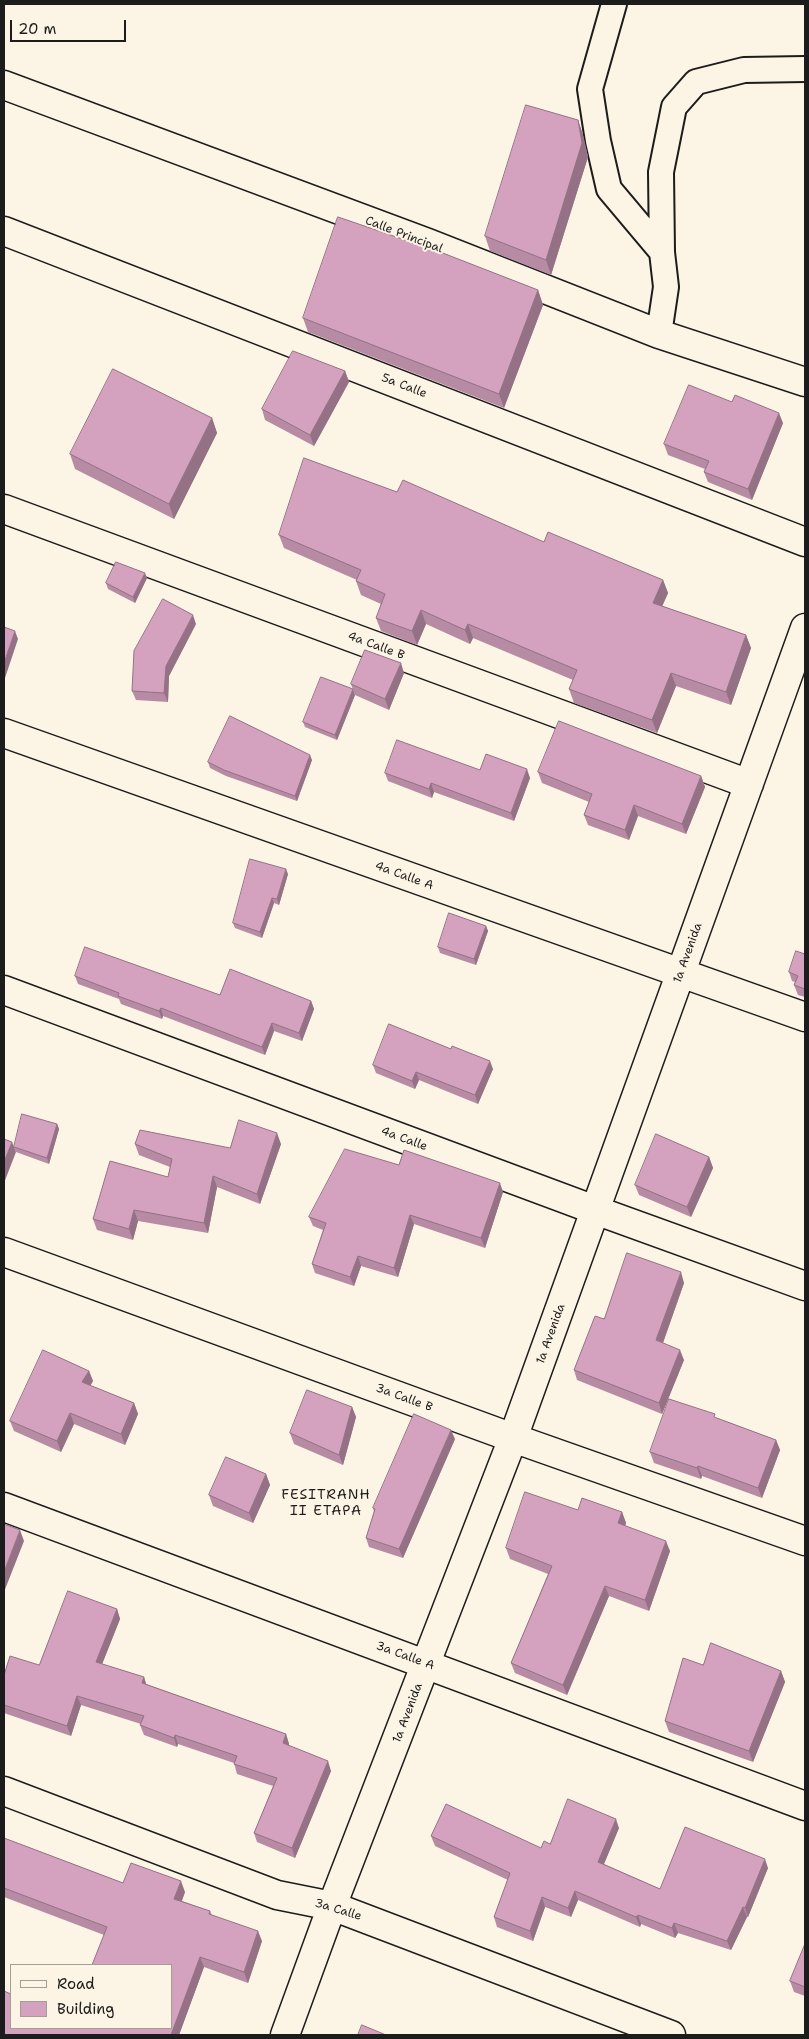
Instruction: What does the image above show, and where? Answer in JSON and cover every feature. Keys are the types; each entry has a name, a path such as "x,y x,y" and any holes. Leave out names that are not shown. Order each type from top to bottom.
{"street":[{"name":"Calle Principal","path":"4,85 428,244 659,334 805,382"},
{"name":"5a Calle","path":"4,230 805,542"},
{"name":"4a Calle B","path":"4,509 749,784"},
{"name":"1a Avenida","path":"285,2035 332,1906 513,1438 805,628"},
{"name":"4a Calle A","path":"4,733 805,1017"},
{"name":"4a Calle","path":"4,990 805,1286"},
{"name":"3a Calle B","path":"4,1252 513,1438 805,1541"},
{"name":"3a Calle A","path":"4,1507 805,1806"},
{"name":"3a Calle","path":"4,1791 277,1895 332,1906 671,2035"}],"lane":[{"path":"614,4 590,89 598,141 609,189 662,252"},
{"path":"659,334 666,287 662,252 661,172 674,107 696,82 744,70 805,69"}],"building":[{"path":"526,105 578,120 582,143 546,260 485,236"},
{"path":"338,217 417,243 538,290 499,394 303,318"},
{"path":"293,351 345,371 310,435 262,409"},
{"path":"113,369 212,418 169,504 70,454"},
{"path":"689,385 732,402 735,395 779,413 748,489 704,472 709,461 664,444"},
{"path":"304,458 397,492 403,480 544,542 548,532 663,580 653,603 746,635 726,692 671,673 652,720 569,689 577,670 468,624 465,630 421,610 412,631 376,618 385,594 356,581 361,570 279,535"},
{"path":"116,562 145,573 133,597 106,583"},
{"path":"163,599 193,615 166,666 164,693 132,691 134,651"},
{"path":"4,627 15,631 4,663"},
{"path":"365,650 401,663 385,699 351,684"},
{"path":"321,677 353,689 335,735 303,722"},
{"path":"230,716 310,755 295,796 224,770 208,762"},
{"path":"559,721 701,776 682,824 634,805 625,830 584,815 592,794 538,772"},
{"path":"397,740 480,770 486,754 527,769 511,813 431,783 429,789 385,773"},
{"path":"250,859 286,869 277,899 272,898 260,932 233,923"},
{"path":"449,913 486,926 474,959 438,947"},
{"path":"85,947 220,995 230,969 311,1001 299,1033 272,1023 262,1047 161,1008 159,1011 118,996 119,993 75,976"},
{"path":"796,951 805,954 805,989 794,985 798,976 789,972"},
{"path":"389,1024 451,1049 452,1046 490,1061 475,1095 416,1072 412,1081 373,1065"},
{"path":"22,1114 57,1124 47,1158 14,1147"},
{"path":"239,1120 277,1133 257,1194 213,1176 204,1223 134,1210 129,1229 93,1219 110,1161 168,1177 172,1159 135,1144 140,1130 230,1148"},
{"path":"656,1134 709,1157 687,1207 635,1185"},
{"path":"4,1139 12,1142 4,1162"},
{"path":"345,1149 399,1165 404,1150 500,1183 481,1238 410,1215 394,1268 358,1256 350,1277 312,1264 326,1223 309,1217"},
{"path":"627,1253 681,1272 656,1340 680,1350 659,1403 574,1370 595,1316 604,1319"},
{"path":"43,1350 89,1371 82,1382 134,1403 121,1434 70,1413 57,1441 10,1421"},
{"path":"307,1390 352,1407 339,1455 290,1433"},
{"path":"669,1399 715,1414 714,1417 776,1440 758,1488 698,1466 697,1468 650,1452"},
{"path":"414,1414 451,1430 399,1549 366,1538 375,1509 373,1508"},
{"path":"226,1457 266,1474 249,1513 209,1495"},
{"path":"525,1492 578,1510 582,1498 622,1512 618,1523 666,1541 645,1600 605,1586 563,1685 511,1663 552,1566 506,1548"},
{"path":"4,1524 20,1530 4,1572"},
{"path":"68,1591 117,1609 96,1662 144,1677 142,1683 286,1734 283,1743 328,1761 292,1848 254,1833 277,1778 234,1764 237,1756 175,1735 174,1738 140,1725 144,1716 77,1696 67,1726 4,1705 4,1675 10,1656 39,1665"},
{"path":"711,1643 781,1671 749,1751 665,1721 683,1658 703,1665"},
{"path":"568,1799 616,1819 598,1862 660,1889 685,1827 765,1859 745,1908 743,1907 727,1941 674,1923 672,1928 638,1915 636,1917 575,1891 568,1908 542,1897 530,1931 494,1917 510,1873 431,1836 446,1804 541,1848 544,1841 550,1844"},
{"path":"4,1838 123,1883 131,1863 181,1881 174,1899 210,1911 209,1914 258,1931 244,1972 200,1957 171,2035 4,2035 4,1991 10,1994 10,2029 172,2029 172,1964 92,1964 107,1927 4,1888"},
{"path":"805,1944 805,1987 790,1981"},
{"path":"362,2025 386,2035 358,2035"}],"district":[{"name":"FESITRANH II ETAPA","path":"326,1504"}]}
